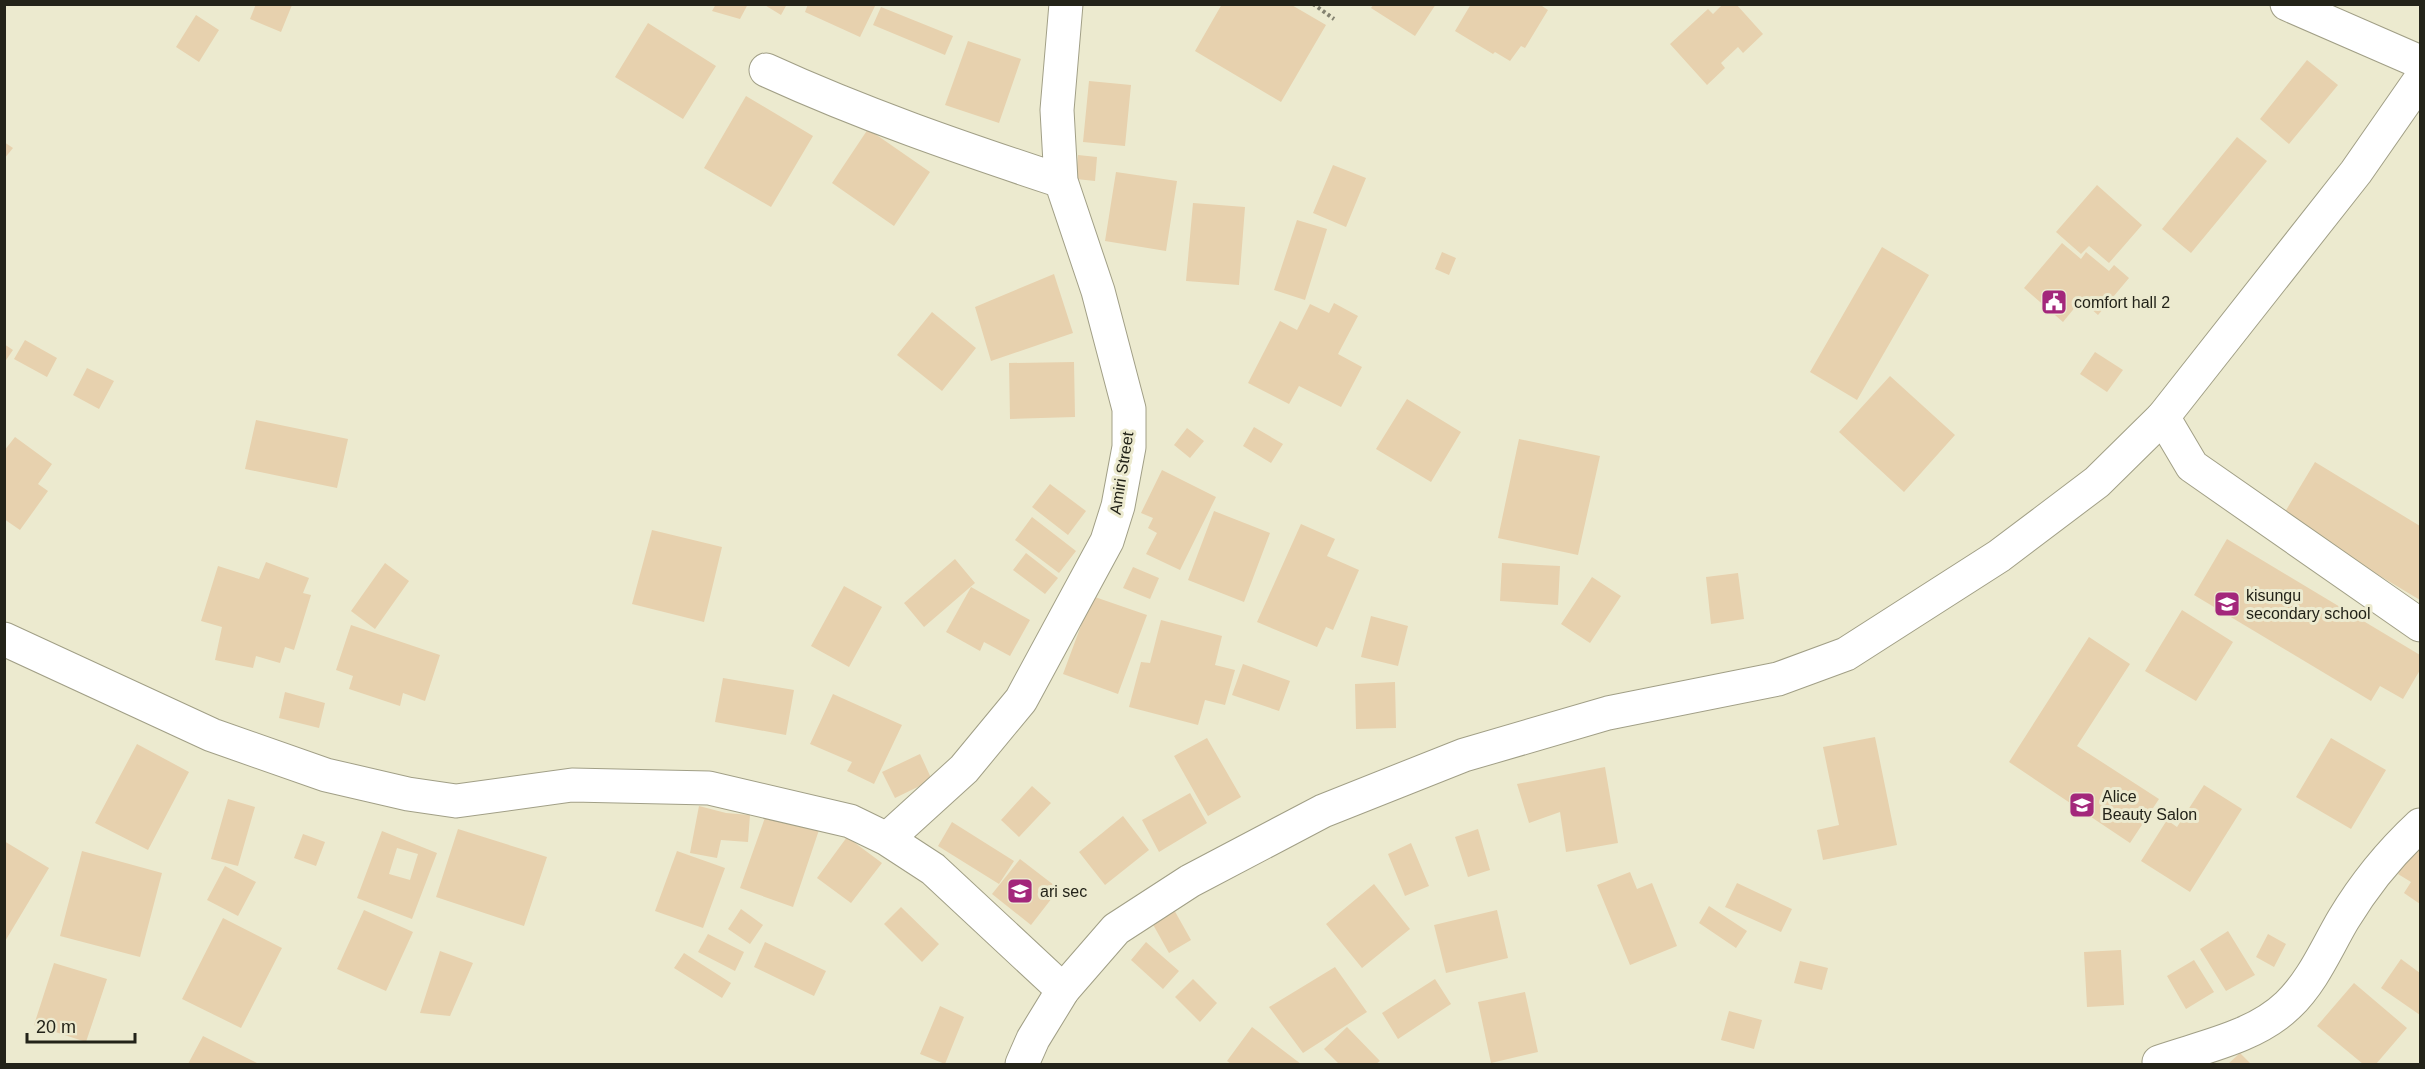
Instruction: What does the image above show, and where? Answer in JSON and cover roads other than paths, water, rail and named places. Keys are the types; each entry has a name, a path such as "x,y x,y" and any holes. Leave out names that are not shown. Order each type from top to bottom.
{"street":[{"name":"Amiri Street","path":"887,838 964,769 1021,700 1107,541 1118,506 1129,447 1129,409 1098,291 1061,181 1057,110 1066,4"},
{"path":"2288,4 2421,62"},
{"path":"766,70 823,97 951,145 1061,181"},
{"path":"1022,1065 1033,1039 1063,990 1116,929 1190,880 1323,811 1464,755 1608,713 1778,679 1846,654 1999,556 2097,482 2163,417 2356,172 2421,80"},
{"path":"2163,417 2192,466 2421,624"},
{"path":"4,639 212,735 326,775 398,792 456,801 572,785 709,788 850,821 887,838 933,869 1063,990"},
{"path":"2159,1062 2260,1026 2288,1005 2317,969 2344,919 2395,848 2421,825"}],"place":[{"name":"comfort hall 2","path":"2054,302"},
{"name":"kisungu secondary school","path":"2227,604"},
{"name":"Alice Beauty Salon","path":"2082,805"},
{"name":"ari sec","path":"1020,891"}]}
